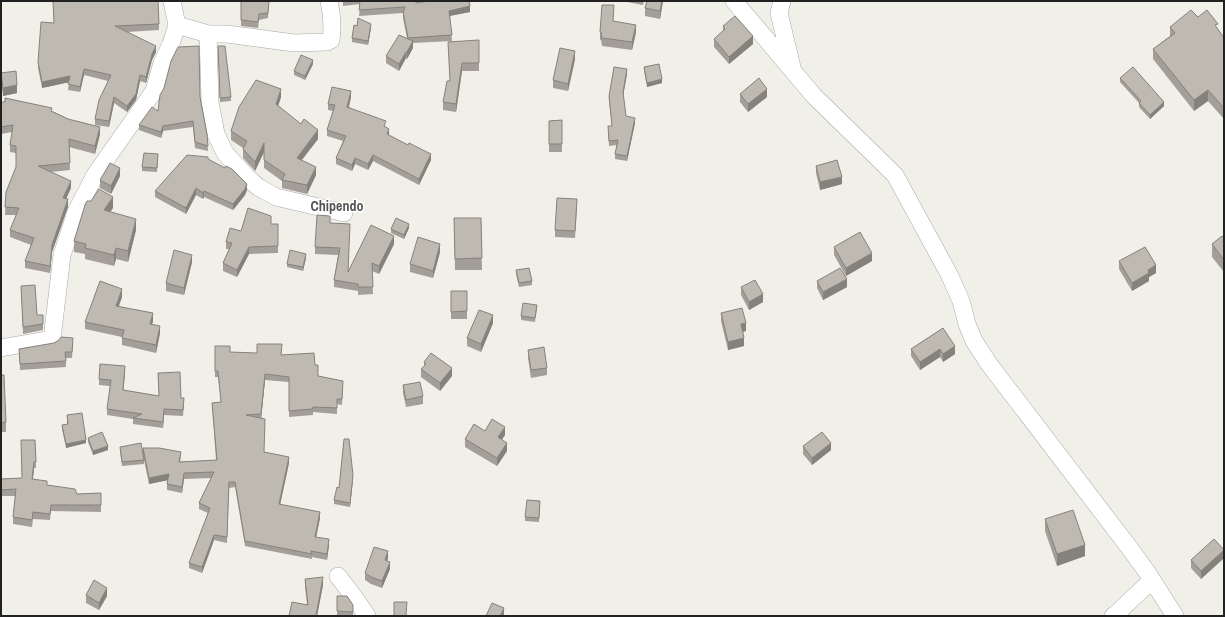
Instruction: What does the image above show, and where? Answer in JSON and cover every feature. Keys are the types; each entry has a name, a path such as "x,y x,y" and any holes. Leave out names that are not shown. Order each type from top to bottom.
{"street":[{"path":"1,348 52,339 62,255 76,212 95,175 154,91 162,63 171,44 177,25 172,1"},
{"path":"177,25 208,34 227,34 294,43 327,42 331,40 333,28 329,1"},
{"path":"734,1 814,96 895,175 950,276 961,301 974,341 989,364 1128,546 1175,616"},
{"path":"782,1 779,13 793,70"},
{"path":"208,34 210,102 216,134 225,153 258,187 276,197 344,213"},
{"path":"338,576 367,616"},
{"path":"1113,616 1152,580"}],"building":[{"path":"53,1 158,1 159,24 115,26 156,46 152,54 146,77 140,75 136,94 127,106 114,97 109,121 95,119 99,100 111,75 84,69 80,87 68,84 70,76 42,82 38,62 41,22 54,23"},
{"path":"241,1 269,1 268,13 259,14 258,22 241,20"},
{"path":"360,1 416,1 416,3 429,1 469,1 470,6 449,11 452,35 408,38 403,12 405,7 359,10"},
{"path":"647,1 662,1 660,11 645,8"},
{"path":"602,5 614,5 613,21 636,25 632,42 602,38 600,32"},
{"path":"1191,10 1198,17 1207,10 1218,24 1215,25 1224,38 1224,108 1208,90 1194,100 1153,49 1175,33 1170,27"},
{"path":"735,16 753,36 729,57 714,39 725,29 723,26"},
{"path":"358,18 371,24 368,41 352,38 354,25 357,26"},
{"path":"399,35 413,41 399,64 386,56"},
{"path":"479,40 479,63 462,63 456,104 443,102 447,81 450,81 448,42"},
{"path":"199,46 200,97 208,146 195,142 193,121 163,126 161,132 139,125 152,107 158,111 160,95 164,88 171,61 178,47"},
{"path":"218,46 225,46 231,97 220,98"},
{"path":"560,48 575,51 568,84 553,80"},
{"path":"301,55 313,60 305,76 294,71"},
{"path":"659,64 662,79 647,83 644,67"},
{"path":"614,67 627,69 623,92 626,116 635,118 627,156 615,154 618,140 609,141 608,126 612,126 609,96"},
{"path":"1133,67 1164,102 1150,115 1139,103 1141,101 1120,78"},
{"path":"16,71 17,85 3,88 1,73"},
{"path":"759,78 767,89 748,104 740,94"},
{"path":"256,80 281,89 276,104 301,124 304,119 318,130 297,158 316,167 307,185 282,180 285,174 264,160 264,143 255,162 243,149 247,141 231,131 239,107"},
{"path":"332,87 351,91 347,107 386,121 384,126 389,129 387,134 408,145 409,143 431,154 419,179 373,155 368,164 355,158 352,165 336,158 346,136 327,130 335,105 328,104"},
{"path":"5,98 52,108 51,111 68,119 100,127 95,146 69,139 70,163 38,166 71,181 63,198 68,199 52,245 50,266 25,261 34,238 10,230 19,208 5,207 6,192 16,167 16,146 10,145 13,125 1,127 1,102 5,102"},
{"path":"562,120 562,144 549,144 549,121"},
{"path":"144,153 158,154 157,168 142,167"},
{"path":"187,155 208,157 208,159 225,168 226,166 232,169 247,184 245,189 233,204 204,191 203,193 196,188 186,208 155,191"},
{"path":"837,160 842,177 820,182 816,166"},
{"path":"110,163 120,168 111,186 100,180"},
{"path":"99,189 113,197 104,210 136,219 128,251 116,248 114,255 85,248 86,244 74,241 85,205 87,201 91,201"},
{"path":"557,198 577,199 575,231 555,230"},
{"path":"248,208 271,216 271,224 278,224 278,246 249,247 237,270 223,263 232,243 226,242 230,228 241,231"},
{"path":"317,215 330,216 330,223 350,224 348,272 371,225 394,236 379,266 372,263 373,287 358,287 358,284 334,280 340,248 315,247"},
{"path":"396,218 409,224 404,235 391,229"},
{"path":"454,218 481,218 482,258 455,259"},
{"path":"860,232 872,253 846,268 834,247"},
{"path":"1222,236 1224,238 1224,260 1212,244"},
{"path":"418,237 440,244 433,271 410,264"},
{"path":"1145,247 1156,265 1148,270 1149,273 1132,283 1119,261"},
{"path":"174,250 192,255 184,288 166,283"},
{"path":"290,250 306,254 303,267 287,264"},
{"path":"529,268 532,281 519,283 516,270"},
{"path":"840,268 847,279 823,292 817,281"},
{"path":"755,280 763,294 749,302 741,287"},
{"path":"100,281 122,289 116,306 153,313 150,324 160,326 156,345 122,338 124,330 85,322"},
{"path":"35,285 37,315 43,315 43,324 23,327 21,286"},
{"path":"451,291 467,291 467,311 451,312"},
{"path":"523,303 537,305 535,318 521,316"},
{"path":"742,308 746,323 741,324 744,338 728,342 721,313"},
{"path":"479,310 493,315 481,344 467,338"},
{"path":"943,328 955,346 943,354 940,349 920,362 911,349"},
{"path":"61,337 73,338 72,352 65,352 66,361 20,364 19,349 54,343"},
{"path":"257,344 282,344 281,355 314,353 315,365 318,365 318,376 343,381 342,399 337,399 337,408 313,407 313,409 289,411 289,377 265,374 261,414 246,415 265,419 264,452 289,457 279,504 320,512 315,537 329,539 327,554 311,551 312,554 245,541 235,482 229,482 227,537 214,535 202,567 189,563 210,508 199,503 214,472 184,473 182,487 167,484 169,474 149,478 143,448 159,448 181,452 179,462 217,460 212,403 221,402 218,371 215,371 215,346 230,346 230,352 257,353"},
{"path":"544,347 547,368 531,370 528,350"},
{"path":"431,353 452,368 440,383 421,369 426,364 424,362"},
{"path":"100,364 125,366 123,390 159,396 158,373 180,372 181,398 184,398 183,410 164,409 163,422 133,418 142,414 107,409 111,380 99,379"},
{"path":"1,375 4,375 6,422 1,423"},
{"path":"420,382 423,396 406,400 403,385"},
{"path":"82,413 86,440 66,444 62,425 68,424 67,415"},
{"path":"492,419 505,427 498,437 507,443 497,458 465,439 474,424 485,431"},
{"path":"102,432 108,446 93,451 88,438"},
{"path":"822,432 831,443 812,458 803,446"},
{"path":"344,439 349,439 353,475 350,503 334,500 337,487 339,488"},
{"path":"21,440 35,440 36,462 34,462 32,479 47,481 47,485 75,489 77,494 101,493 101,505 51,505 50,514 33,512 32,520 13,517 16,489 1,490 1,479 22,478"},
{"path":"141,443 144,460 122,462 120,447"},
{"path":"527,500 540,501 539,518 525,517"},
{"path":"1073,510 1085,545 1057,554 1045,519"},
{"path":"1214,539 1224,550 1201,571 1191,560"},
{"path":"374,547 388,551 385,560 390,562 382,581 365,573"},
{"path":"323,577 316,616 289,616 292,602 308,605 305,579"},
{"path":"94,580 107,588 99,603 86,595"},
{"path":"337,596 347,596 353,605 353,612 337,611"},
{"path":"394,602 407,602 406,616 394,616"},
{"path":"492,603 504,608 500,616 486,616"}],"district":[{"name":"Chipendo","path":"337,206"}]}
